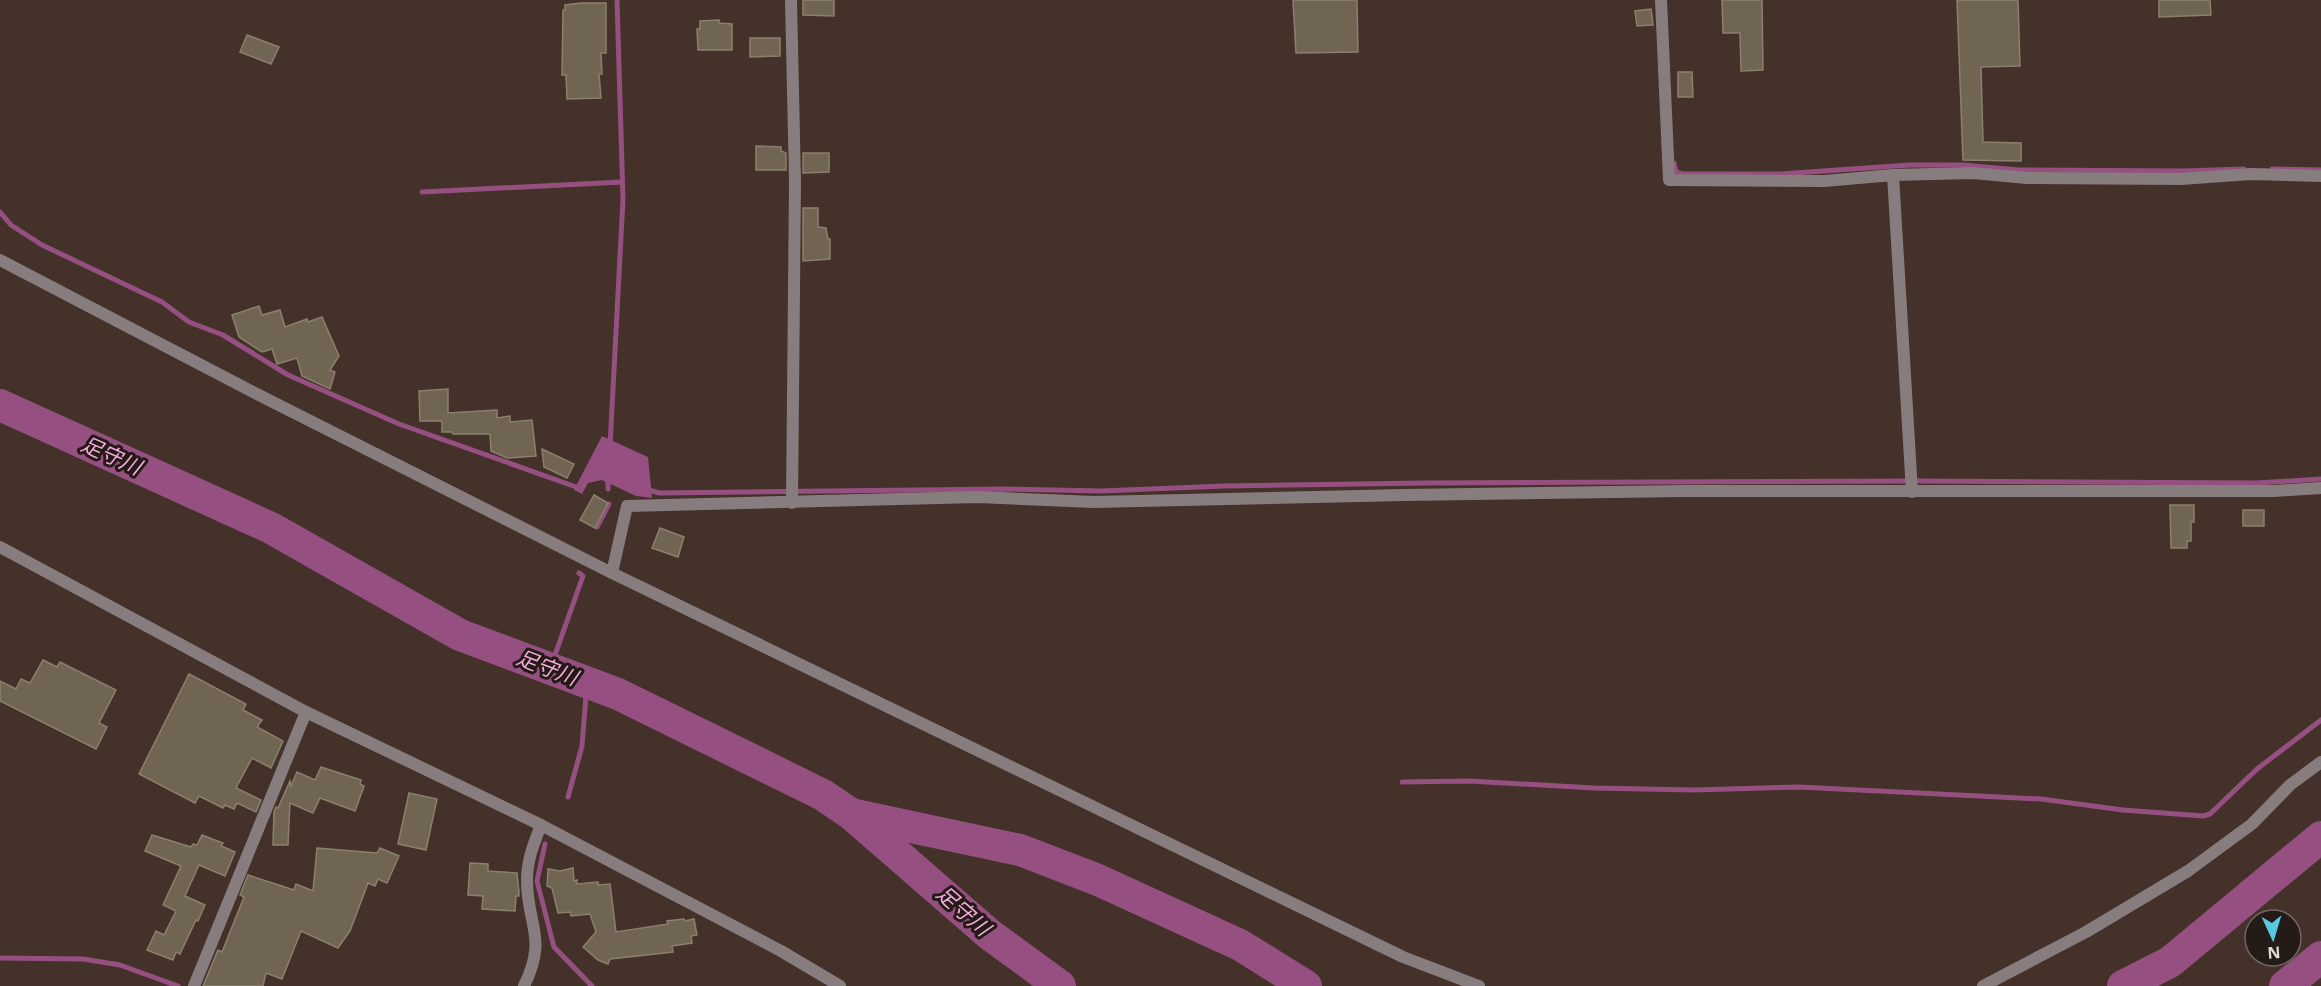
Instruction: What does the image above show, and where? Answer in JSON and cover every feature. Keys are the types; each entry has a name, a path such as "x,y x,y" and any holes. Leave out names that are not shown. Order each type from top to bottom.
{"street":[{"path":"791,0 795,182 792,495"},
{"path":"1661,0 1669,180 1824,181 1893,175 1973,173 2027,178 2181,178 2251,174 2321,176"},
{"path":"1893,175 1912,484"},
{"path":"0,260 253,392 612,573 1403,957 1479,986"},
{"path":"612,573 627,506 792,495 1094,502 1912,484 2274,491 2321,488"},
{"path":"0,547 306,712 541,825 781,951 840,986"},
{"path":"194,986 306,712"},
{"path":"1983,986 2086,932 2188,871 2252,824 2290,785 2321,762"},
{"path":"524,986 536,957 537,943 527,883 528,865 541,825"}],"shaded area":[{"path":"602,436 648,457 652,498 636,496 602,480 588,483 582,494 574,490"}],"building":[{"path":"803,0 834,0 834,16 803,15"},
{"path":"1293,0 1357,0 1358,52 1296,53"},
{"path":"1722,0 1762,0 1763,70 1741,71 1740,33 1723,33"},
{"path":"1957,0 2018,0 2020,66 1981,67 1983,142 2021,143 2021,161 1963,160"},
{"path":"2159,0 2210,0 2211,15 2159,17"},
{"path":"606,3 606,53 601,53 602,74 599,74 601,98 567,99 566,75 562,75 563,10 565,10 565,5"},
{"path":"1651,9 1653,25 1637,26 1635,11"},
{"path":"719,20 719,23 732,24 732,50 698,50 697,29 700,29 700,21"},
{"path":"247,35 279,47 271,64 240,52"},
{"path":"750,38 780,38 780,56 750,57"},
{"path":"1678,72 1692,72 1693,97 1678,97"},
{"path":"756,146 781,147 781,151 786,153 786,170 756,170"},
{"path":"803,153 829,153 829,172 803,173"},
{"path":"803,208 818,208 818,227 826,228 828,239 830,239 830,259 803,261"},
{"path":"259,306 262,315 280,310 285,327 307,319 308,322 322,317 339,356 330,370 335,372 330,389 302,376 297,358 277,364 272,349 262,352 239,337 232,315"},
{"path":"448,389 448,413 497,410 497,418 510,416 510,422 532,420 536,456 507,458 491,451 490,434 442,432 442,421 420,421 419,391"},
{"path":"542,449 574,464 567,478 544,467"},
{"path":"594,495 608,503 595,528 580,520"},
{"path":"2170,505 2194,505 2191,541 2187,541 2187,548 2171,548"},
{"path":"2243,510 2264,510 2264,526 2243,526"},
{"path":"660,528 684,537 678,557 652,548"},
{"path":"43,660 57,667 60,662 116,690 99,723 107,727 96,749 0,701 0,681 16,689 21,679 30,683"},
{"path":"189,674 246,704 243,710 262,720 257,727 283,741 271,768 252,758 236,788 261,800 256,812 237,803 234,809 225,805 223,808 199,796 195,803 139,774"},
{"path":"321,767 361,780 360,784 364,786 355,811 320,798 313,813 290,803 288,845 273,845 274,812 290,781 291,786 297,772 315,780"},
{"path":"409,793 437,799 426,850 398,844"},
{"path":"152,835 191,847 193,844 197,845 202,835 223,843 221,846 235,852 225,876 199,865 185,896 205,905 180,954 176,952 173,960 147,950 156,931 164,935 176,911 163,905 181,866 145,851"},
{"path":"317,848 377,853 380,848 399,856 387,883 378,879 375,886 368,883 350,931 338,948 301,931 282,979 266,973 263,986 203,986 218,950 222,952 244,897 240,895 248,875 294,890 296,884 313,891"},
{"path":"470,863 488,864 488,871 517,873 519,896 516,896 515,911 482,909 483,896 468,895"},
{"path":"573,868 574,881 577,880 577,884 598,882 598,885 610,884 616,932 668,924 667,921 694,919 697,935 691,936 692,943 672,946 673,952 610,959 608,964 598,960 583,947 596,932 590,914 571,916 570,912 558,913 552,888 547,886 548,869 560,871"}],"waterway":[{"path":"610,446 623,199 617,0"},
{"path":"1674,163 1676,172 1683,174 1780,174 1909,165 1963,165 2019,170 2244,169"},
{"path":"2272,169 2321,170"},
{"path":"422,192 622,182"},
{"path":"0,212 11,225 42,245 162,302 189,322 223,335 288,375 399,424 579,488"},
{"name":"足守川","path":"0,405 271,528 460,635 618,694 823,795 851,814 989,934 1060,986"},
{"path":"608,476 608,489"},
{"path":"646,489 659,493 1003,489 1101,491 1224,486 1426,483 1918,481 2257,483 2321,479"},
{"path":"597,527 609,504"},
{"path":"550,669 583,576 579,573"},
{"path":"568,797 582,746 587,683"},
{"path":"1402,782 1469,781 1594,788 1694,790 1799,787 2041,799 2123,810 2203,816 2210,814 2257,769 2321,720"},
{"path":"855,815 1020,850 1098,880 1240,945 1306,986"},
{"path":"2123,986 2170,962 2321,837"},
{"path":"545,844 537,881 554,947 592,986"},
{"name":"足守川","path":"2285,986 2321,957"},
{"path":"0,958 83,959 120,965 178,986"}]}
